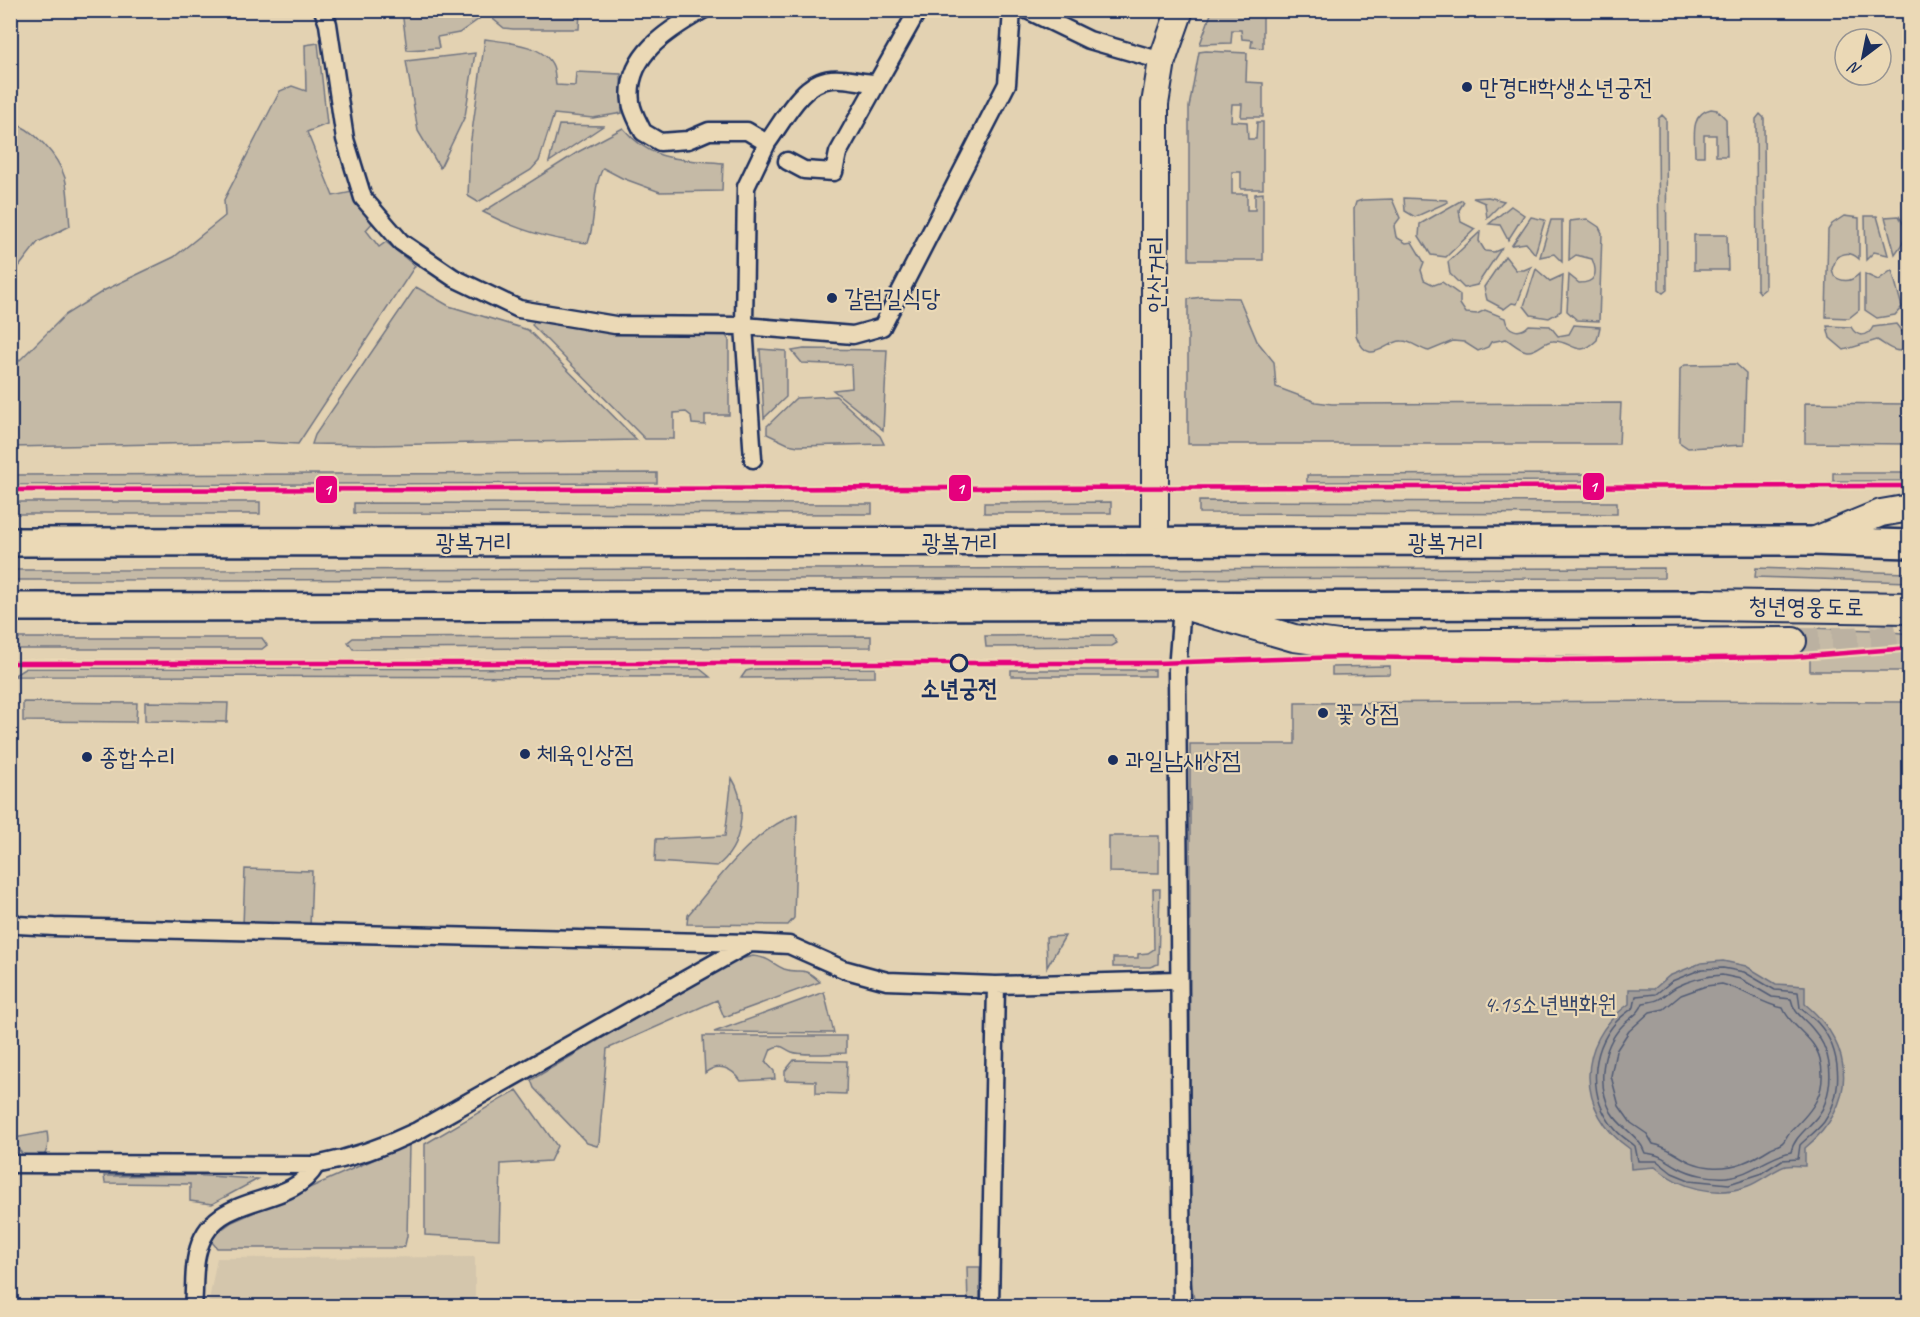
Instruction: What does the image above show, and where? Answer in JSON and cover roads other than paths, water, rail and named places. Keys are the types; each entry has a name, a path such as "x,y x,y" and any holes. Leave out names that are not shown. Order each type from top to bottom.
{"highway":[{"name":"광복거리","path":"10,542 1812,541 1910,544"},
{"path":"10,607 1703,605"},
{"name":"청년영웅도로","path":"1703,605 1910,608"}],"main road":[{"name":"안산거리","path":"1155,542 1155,104 1162,61 1180,10"},
{"path":"1812,541 1881,513 1910,508"},
{"path":"1182,606 1294,638 1339,644 1793,641"}],"street":[{"path":"323,10 328,24 345,139 363,198 402,242 454,278 519,309 615,325 744,326 853,335 882,327 1007,84 1012,10"},
{"path":"703,10 671,28 650,47 633,71 631,103 643,132 660,142 688,140 709,130 747,131 767,143"},
{"path":"787,161 804,170 834,172 838,153 918,10"},
{"path":"1027,10 1089,40 1162,61"},
{"path":"753,459 744,326 746,187 767,143 800,98 815,84 831,79 877,83"},
{"path":"1182,606 1177,670 1182,1306"},
{"path":"10,920 18,925 54,927 789,945 843,969 887,981 996,985 1178,980"},
{"path":"10,1164 316,1165 346,1159 388,1145 417,1131 750,943"},
{"path":"990,1306 996,985"},
{"path":"193,1306 197,1255 206,1230 226,1211 294,1187 308,1179 316,1165"}],"water":[{"path":"1723,961 1746,966 1776,984 1805,986 1805,1004 1822,1021 1834,1038 1841,1057 1844,1076 1841,1095 1834,1114 1822,1131 1805,1148 1805,1166 1782,1167 1753,1184 1736,1189 1711,1191 1676,1181 1655,1167 1631,1169 1630,1149 1612,1134 1599,1116 1592,1097 1589,1077 1591,1057 1599,1037 1611,1020 1629,1004 1629,989 1654,989 1669,976 1701,963"}],"tunnel":[{"path":"1793,641 1878,639 1910,634"}],"place":[{"name":"만경대학생소년궁전","path":"1467,87"},
{"name":"갈럼길식당","path":"832,298"},
{"name":"소년궁전","path":"959,663"},
{"name":"꽃 상점","path":"1323,713"},
{"name":"체육인상점","path":"525,754"},
{"name":"종합수리","path":"87,757"},
{"name":"과일남새상점","path":"1113,760"}],"park label":[{"name":"4.15소년백화원","path":"1550,1004"}]}
